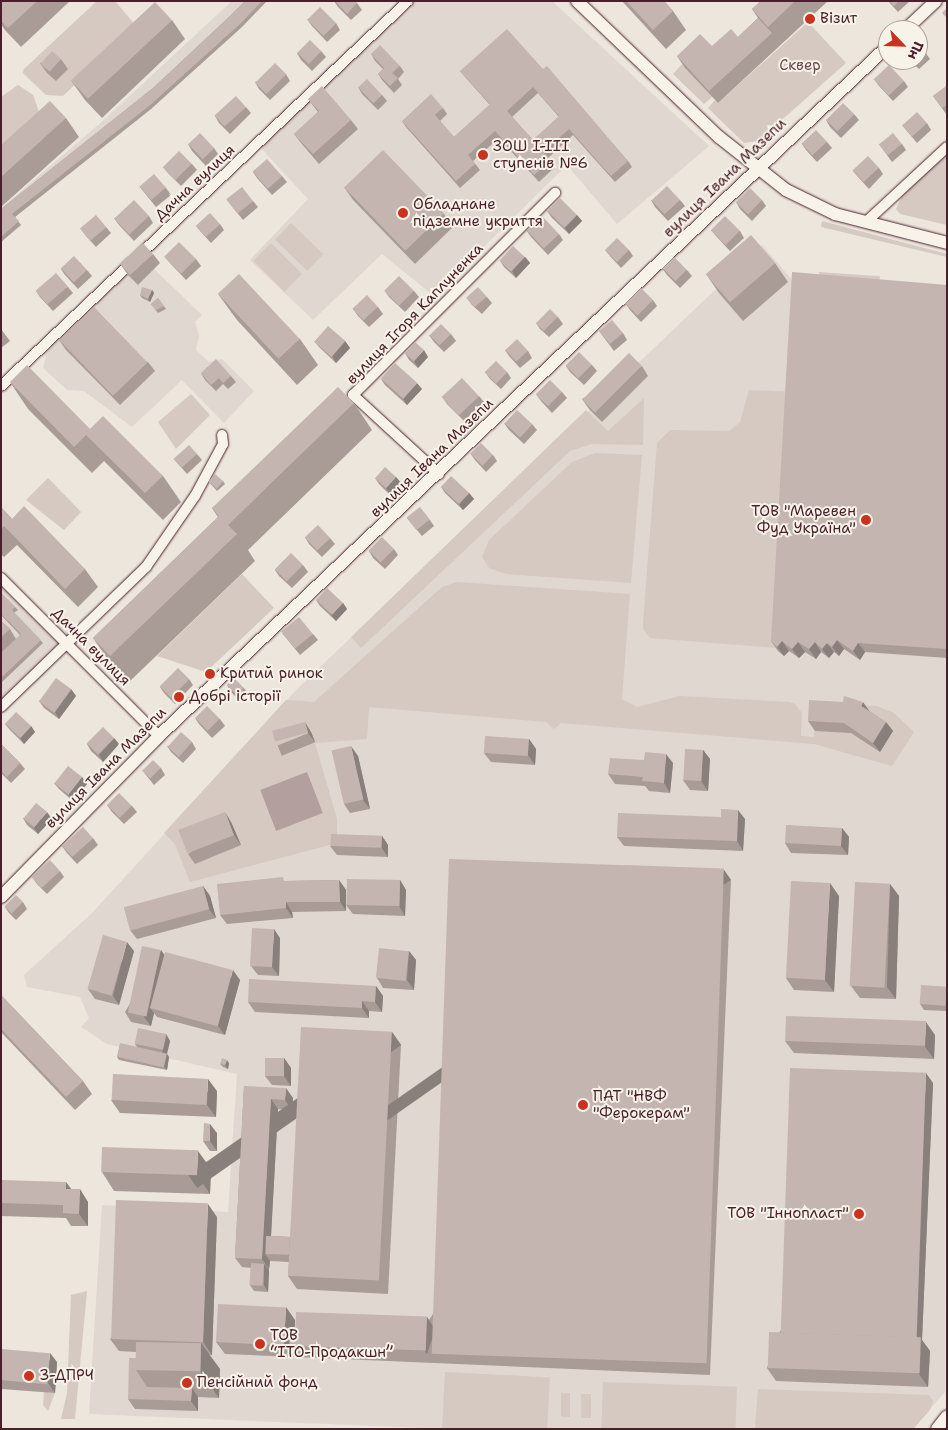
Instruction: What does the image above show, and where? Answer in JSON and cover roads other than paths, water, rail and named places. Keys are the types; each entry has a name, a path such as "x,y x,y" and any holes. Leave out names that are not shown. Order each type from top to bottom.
{"street":[{"name":"Дачна вулиця","path":"1,386 408,1"},
{"path":"576,1 718,137 757,169 809,203 835,214 947,243"},
{"path":"916,20 936,1"},
{"name":"вулиця Івана Мазепи","path":"1,897 159,736 439,474 878,55"},
{"path":"866,222 947,147"},
{"name":"вулиця Ігоря Каплуненка","path":"439,474 353,395 555,193"},
{"path":"1,707 146,567 196,496 222,444 222,435"},
{"name":"Дачна вулиця","path":"1,578 159,736"}],"place":[{"name":"Візит","path":"810,19"},
{"name":"ЗОШ І-ІІІ ступенів №6","path":"483,155"},
{"name":"Обладнане підземне укриття","path":"403,213"},
{"name":"ТОВ \"Маревен Фуд Україна\"","path":"866,520"},
{"name":"Критий ринок","path":"210,674"},
{"name":"Добрі історії","path":"179,697"},
{"name":"ПАТ \"НВФ \"Ферокерам\"","path":"583,1105"},
{"name":"ТОВ \"Іннопласт\"","path":"859,1214"},
{"name":"ТОВ “ІТО-Продакшн”","path":"260,1344"},
{"name":"3-ДПРЧ","path":"29,1376"},
{"name":"Пенсійний фонд","path":"187,1383"}],"park label":[{"name":"Сквер","path":"800,66"}]}
